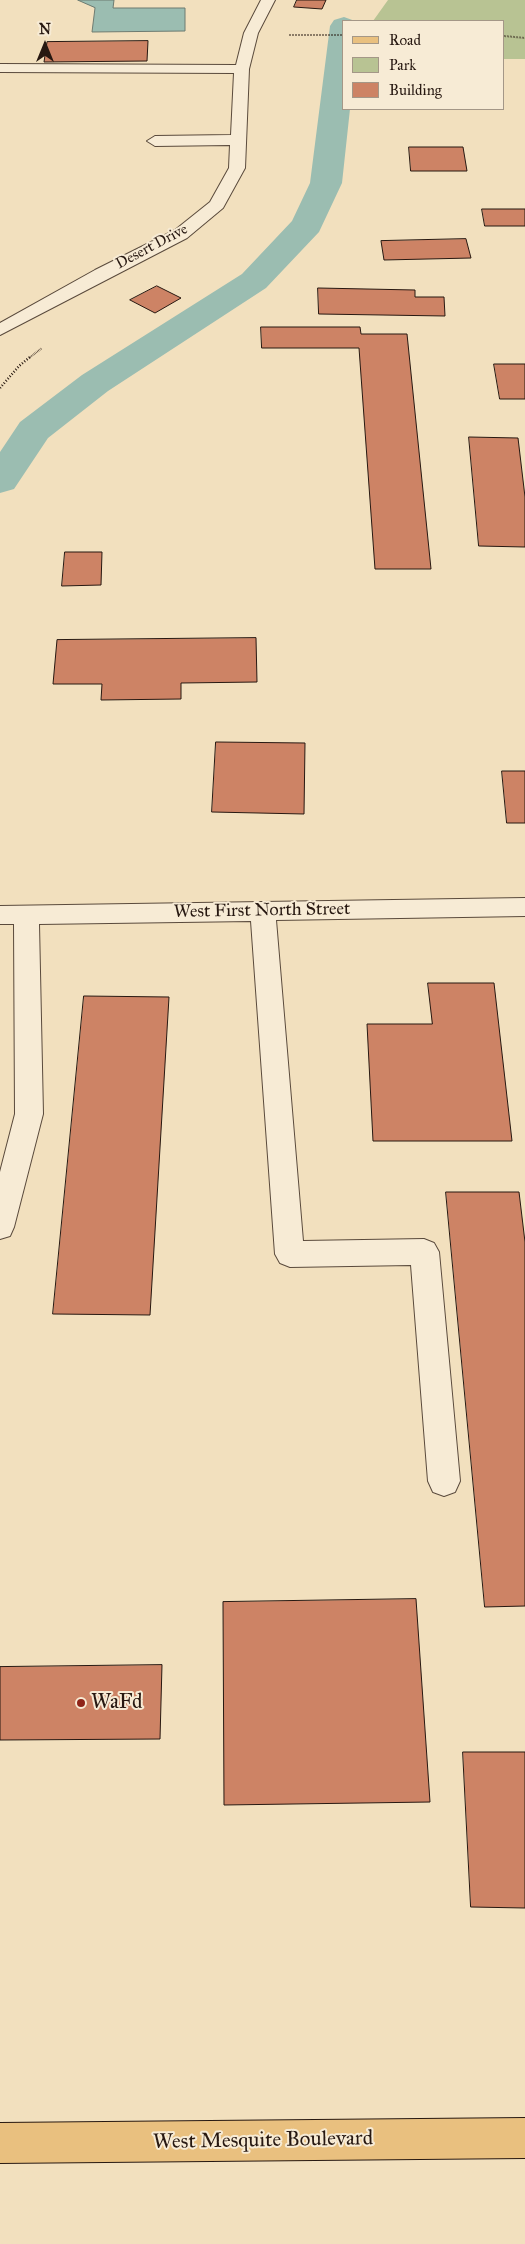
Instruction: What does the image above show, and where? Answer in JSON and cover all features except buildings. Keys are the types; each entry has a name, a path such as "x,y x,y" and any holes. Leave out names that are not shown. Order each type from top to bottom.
{"main road":[{"name":"West Mesquite Boulevard","path":"0,2143 525,2138"}],"street":[{"name":"Desert Drive","path":"0,330 101,274 182,234 217,205 237,168 242,69 251,33 268,0"},
{"path":"0,68 242,69"},
{"path":"155,141 238,140"},
{"name":"West First North Street","path":"0,915 525,907"},
{"path":"263,910 290,1254 424,1252 444,1481"},
{"path":"0,1227 29,1114 26,915"}],"path":[{"path":"284,36 342,36"},
{"path":"505,36 525,38"}],"green space":[{"path":"388,0 525,0 525,59 505,59 505,20 374,20"}],"water":[{"path":"78,0 114,0 113,8 185,8 185,31 92,32 95,8"}],"waterway":[{"path":"0,481 34,430 95,383 254,281 307,225 326,183 342,43"}],"place":[{"name":"WaFd","path":"81,1703"}]}
